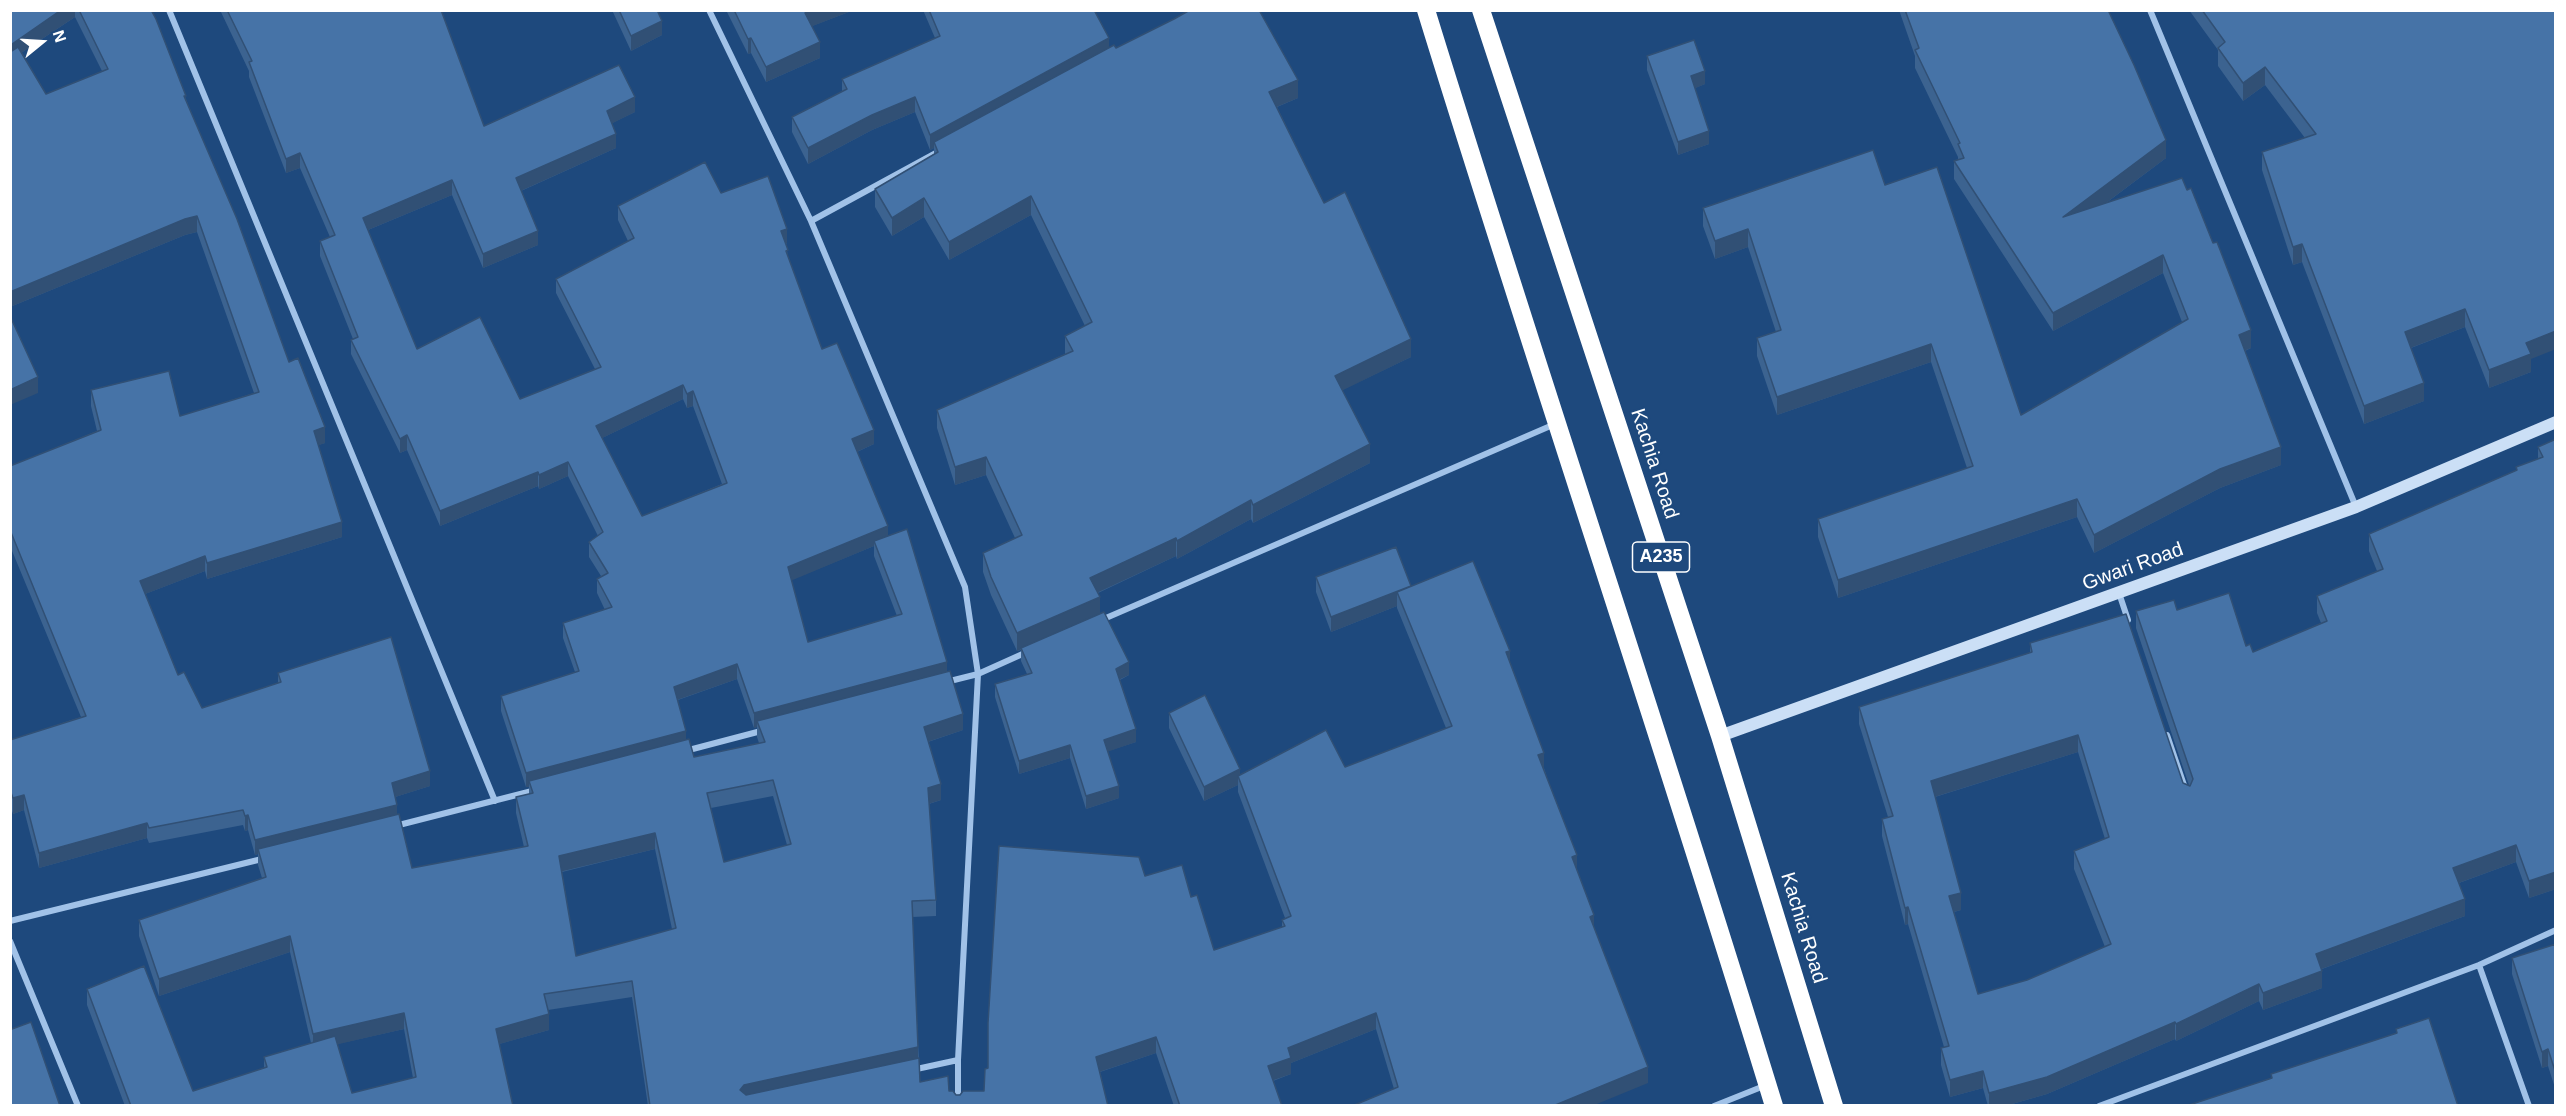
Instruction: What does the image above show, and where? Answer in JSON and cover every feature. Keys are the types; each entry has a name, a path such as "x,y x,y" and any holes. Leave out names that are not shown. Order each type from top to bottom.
{"highway":[{"name":"A235","path":"1426,10 1556,423 1655,724 1774,1106"},
{"name":"Kachia Road","path":"1481,10 1720,736 1834,1106"}],"street":[{"path":"169,10 495,801"},
{"path":"709,10 811,221 965,587 978,674 958,1060 958,1106"},
{"path":"2150,10 2356,507"},
{"path":"811,221 948,147"},
{"name":"Gwari Road","path":"1720,736 2356,507 2556,422"},
{"path":"1087,626 1556,423"},
{"path":"2119,593 2130,625"},
{"path":"944,683 978,674 1033,650"},
{"path":"2163,722 2188,798"},
{"path":"679,752 771,728"},
{"path":"391,826 541,789"},
{"path":"10,921 276,855"},
{"path":"2099,1106 2479,965 2556,930"},
{"path":"10,941 78,1106"},
{"path":"2479,965 2529,1106"},
{"path":"902,1072 958,1060"},
{"path":"1714,1106 1768,1085"}],"building":[{"path":"10,10 61,10 12,44 10,42"},
{"path":"79,10 151,10 156,19 186,96 184,96 237,219 289,362 298,358 325,427 314,431 342,522 207,563 205,556 140,581 178,675 184,672 202,708 281,682 278,673 391,637 430,771 392,783 397,805 255,840 248,815 245,816 243,810 149,828 147,823 39,853 24,795 13,798 10,790 10,740 86,716 10,530 10,466 101,430 91,390 169,371 180,416 259,392 197,216 10,292 10,52 18,47 46,94 108,69"},
{"path":"227,10 441,10 484,126 619,65 635,97 607,111 616,134 516,178 538,231 483,254 452,180 363,218 417,349 480,317 520,399 601,367 556,279 634,238 618,206 705,162 721,193 768,176 787,229 781,231 788,250 786,251 822,349 837,343 874,430 852,439 888,526 788,567 808,642 902,614 874,541 907,529 947,662 754,713 737,664 674,687 686,731 526,773 501,696 579,671 563,623 612,607 597,579 608,573 589,542 603,532 568,462 440,511 407,435 400,439 351,340 358,337 320,241 335,235 300,153 286,159 249,62 252,61","holes":["683,385 687,394 693,391 727,483 642,516 596,426"]},
{"path":"619,10 657,10 662,21 631,36"},
{"path":"734,10 812,10 805,13 820,42 766,67 751,38 748,39"},
{"path":"929,10 1094,10 1109,38 930,135 915,97 872,115 808,148 792,117 847,89 842,79 940,36"},
{"path":"1190,10 1259,10 1298,80 1269,92 1324,203 1345,192 1411,339 1335,376 1370,444 1253,505 1251,500 1177,541 1176,538 1090,578 1100,597 1017,633 991,577 983,553 1022,535 986,457 955,467 937,410 1073,351 1065,336 1092,322 1031,196 949,242 924,198 892,218 875,189 938,152 934,142 1114,45 1116,48"},
{"path":"1905,10 2108,10 2166,140 2063,217 2182,178 2187,190 2191,188 2213,243 2217,242 2251,330 2239,335 2281,447 2220,469 2094,535 2077,499 1838,580 1818,519 1973,466 1931,344 1777,397 1757,338 1781,330 1748,229 1715,241 1703,208 1873,150 1885,185 1937,167 2021,415 2188,319 2163,255 2053,313 1954,161 1964,158 1958,144 1960,143 1915,50 1919,48"},
{"path":"2202,10 2556,10 2556,331 2526,343 2531,354 2489,370 2465,309 2405,332 2424,383 2364,406 2302,244 2293,247 2262,152 2316,134 2265,67 2243,83 2218,48 2225,42"},
{"path":"1694,40 1705,71 1691,76 1709,131 1678,142 1647,56"},
{"path":"10,316 38,377 10,390"},
{"path":"2556,439 2556,872 2529,881 2516,845 2453,868 2465,899 2316,954 2322,971 2263,993 2259,984 2176,1024 2175,1022 2047,1077 1989,1093 1983,1071 1950,1080 1941,1048 1949,1046 1908,907 1905,908 1882,819 1893,816 1859,707 2032,652 2030,643 2126,614 2183,783 2190,786 2193,779 2136,611 2174,600 2177,610 2229,593 2246,646 2250,644 2253,652 2327,621 2317,596 2383,569 2369,534 2543,457 2538,447","holes":["2078,735 2109,837 2074,851 2111,944 2027,980 1978,994 1949,896 1961,893 1931,781"]},
{"path":"1396,547 1411,586 1331,617 1316,577"},
{"path":"1473,561 1510,651 1506,652 1544,753 1538,755 1577,855 1572,857 1594,915 1590,917 1648,1067 1553,1106 1352,1106 1398,1087 1376,1013 1288,1048 1291,1058 1268,1066 1282,1106 1180,1106 1156,1037 1096,1057 1108,1106 650,1106 632,981 544,994 549,1014 496,1029 513,1106 131,1106 87,989 144,966 193,1091 267,1067 264,1057 335,1036 352,1093 416,1077 404,1013 313,1034 290,936 159,979 139,920 266,877 258,849 399,814 412,868 528,846 516,797 533,793 529,781 689,739 694,757 765,742 757,721 950,671 963,714 924,727 941,784 928,788 936,900 912,901 918,1047 744,1085 740,1090 746,1095 919,1058 920,1082 948,1076 949,1091 953,1091 956,1095 960,1095 963,1091 984,1091 985,1069 988,1068 988,1023 999,846 1139,857 1145,876 1182,865 1191,897 1197,895 1214,950 1285,926 1282,920 1291,916 1238,776 1326,730 1345,767 1452,726 1397,592","holes":["773,780 791,844 724,862 707,793","655,833 676,928 576,956 559,856"]},
{"path":"1104,612 1129,662 1116,669 1136,729 1104,740 1119,786 1086,796 1070,745 1019,761 995,684 1032,673 1021,648"},
{"path":"1205,695 1240,769 1204,787 1169,713"},
{"path":"2556,944 2556,1074 2548,1049 2542,1052 2512,958"},
{"path":"2429,1018 2458,1106 2186,1106 2272,1078 2271,1074 2397,1033 2396,1029"},
{"path":"31,1022 60,1106 10,1106 10,1025 12,1029"}]}
